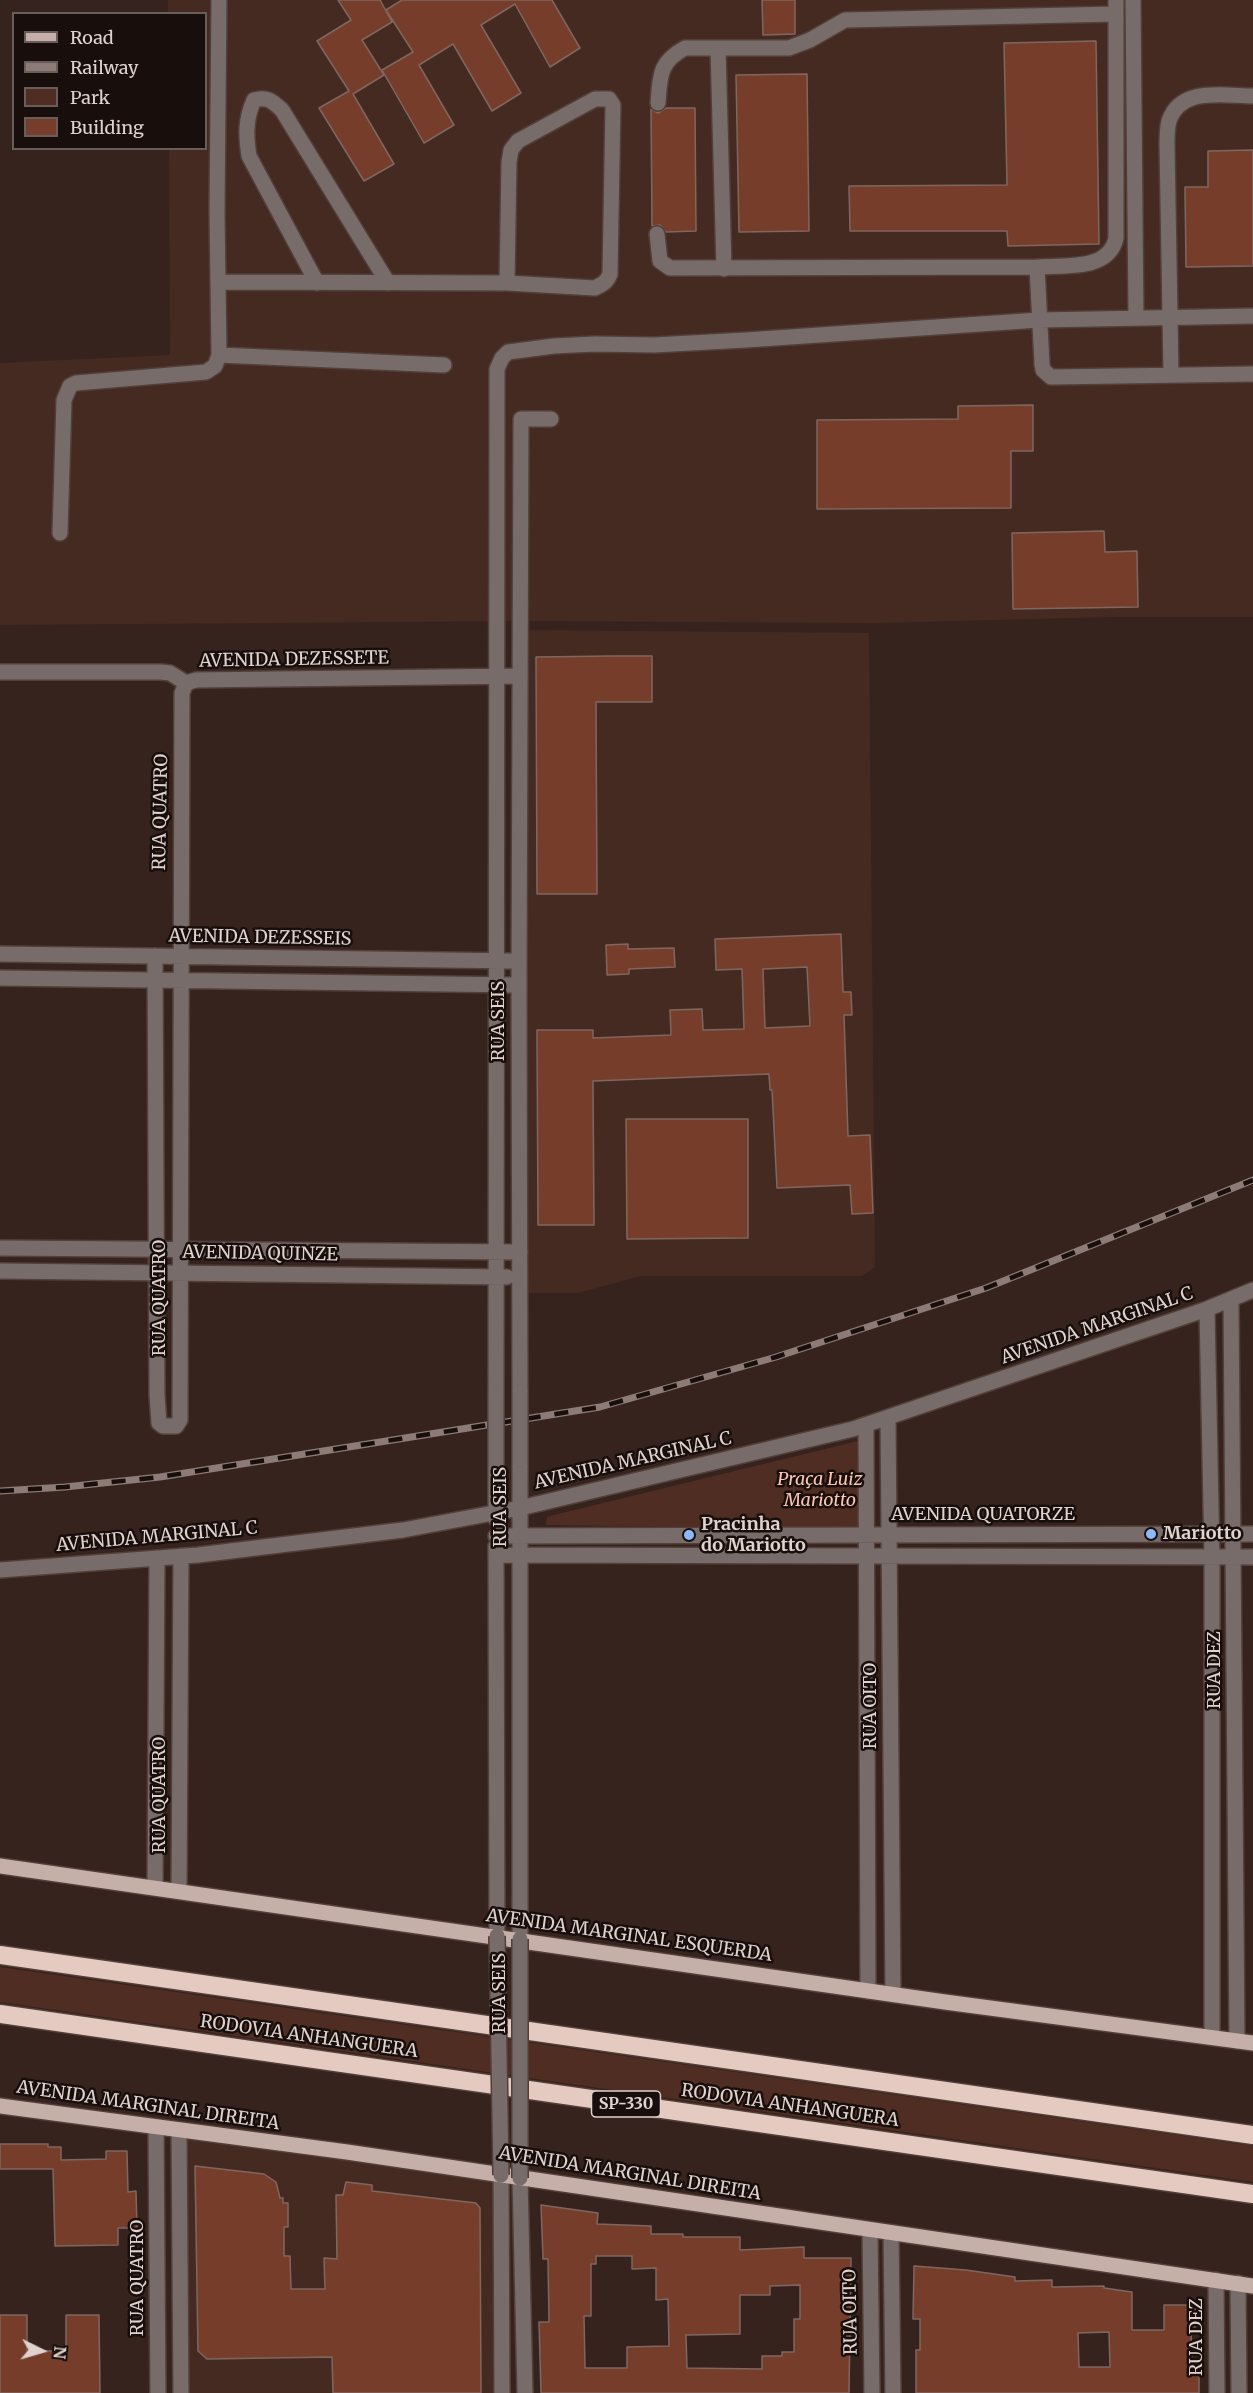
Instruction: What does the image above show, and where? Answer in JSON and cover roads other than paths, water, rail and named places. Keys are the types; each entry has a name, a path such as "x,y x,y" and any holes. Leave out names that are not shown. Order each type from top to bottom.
{"highway":[{"name":"RODOVIA ANHANGUERA","path":"0,1955 1253,2134"},
{"name":"RODOVIA ANHANGUERA","path":"0,2014 1253,2194"}],"main road":[{"name":"AVENIDA MARGINAL ESQUERDA","path":"0,1866 868,1991 1253,2043"},
{"name":"AVENIDA MARGINAL DIREITA","path":"0,2106 501,2175 1245,2284"}],"street":[{"path":"60,533 64,400 70,386 76,383 206,372 215,366 219,356 219,0"},
{"path":"1133,0 1136,317"},
{"path":"657,234 660,261 669,268 1037,267 1095,262 1106,257 1113,250 1116,238 1116,7 845,20 810,40 789,48 685,48 670,56 663,67 658,103"},
{"path":"718,48 724,269"},
{"path":"1171,374 1167,144 1169,120 1180,103 1194,95 1253,96"},
{"path":"317,283 249,156 246,133 248,114 254,100 262,97 272,100 282,110 388,283"},
{"path":"218,282 507,283 595,288 607,281 610,274 613,105 609,99 595,99 518,141 511,150 507,283"},
{"path":"1037,267 1042,364 1043,370 1051,377 1253,374"},
{"path":"1039,320 1253,316"},
{"name":"RUA SEIS","path":"502,2393 496,1555 497,369 508,352 595,344 654,345 1039,320"},
{"path":"219,356 444,365"},
{"name":"RUA SEIS","path":"525,2393 520,2178 519,622 521,419 551,419"},
{"name":"AVENIDA DEZESSETE","path":"0,672 161,672 178,677 186,683 196,680 520,676"},
{"name":"RUA QUATRO","path":"155,956 157,1395 159,1424 176,1426 180,1419 182,693 186,683"},
{"path":"497,698 519,696"},
{"name":"AVENIDA DEZESSEIS","path":"0,954 519,961"},
{"path":"0,978 519,985"},
{"name":"AVENIDA QUINZE","path":"0,1248 520,1252"},
{"name":"AVENIDA QUINZE","path":"0,1270 520,1278"},
{"name":"AVENIDA MARGINAL C","path":"0,1570 181,1556 403,1530 520,1508 866,1425 1207,1309 1253,1290"},
{"name":"RUA DEZ","path":"1232,1300 1237,2041"},
{"name":"RUA DEZ","path":"1207,1309 1212,1534 1212,2037"},
{"path":"157,1395 180,1395"},
{"name":"RUA OITO","path":"888,1418 893,1994"},
{"name":"RUA OITO","path":"866,1425 868,1991"},
{"name":"AVENIDA QUATORZE","path":"496,1536 889,1533 1253,1534"},
{"path":"496,1555 1253,1557"},
{"name":"RUA QUATRO","path":"179,1891 181,1556"},
{"name":"RUA QUATRO","path":"155,1887 157,1558"},
{"name":"RUA QUATRO","path":"156,2127 158,2393"},
{"path":"179,2130 182,2393"},
{"name":"RUA OITO","path":"870,2230 872,2393"},
{"path":"891,2233 893,2393"},
{"name":"RUA DEZ","path":"1216,2280 1217,2393"},
{"path":"1239,2393 1245,2284"}],"railway":[{"path":"0,1491 160,1477 600,1407 776,1357 986,1288 1253,1180"}],"place":[{"name":"Mariotto","path":"1151,1534"},
{"name":"Pracinha do Mariotto","path":"689,1535"}],"park label":[{"name":"Praça Luiz Mariotto","path":"820,1490"}]}
